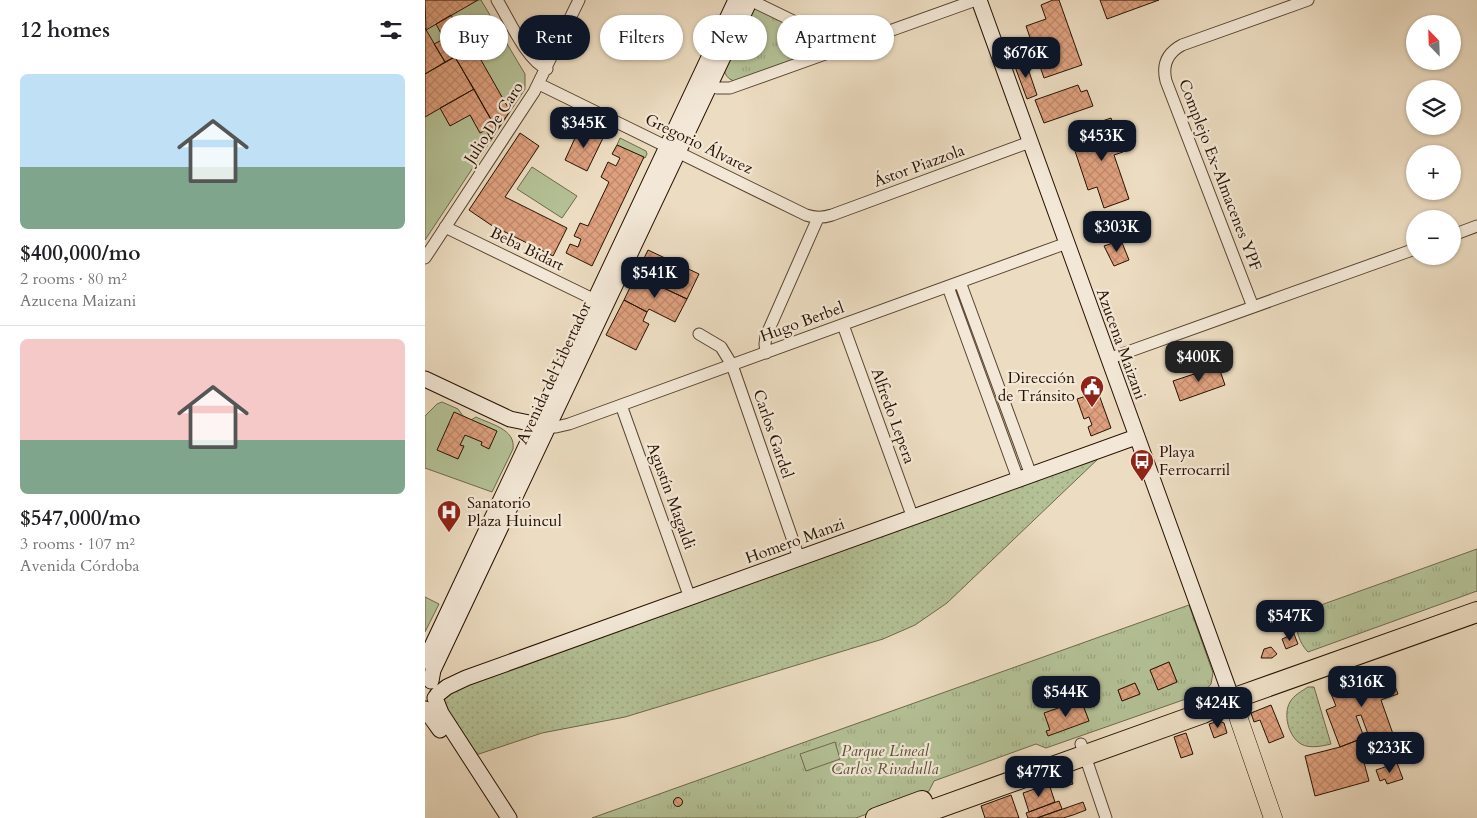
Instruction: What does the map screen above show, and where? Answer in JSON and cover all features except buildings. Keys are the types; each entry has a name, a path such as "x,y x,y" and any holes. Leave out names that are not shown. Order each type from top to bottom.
{"highway":[{"path":"910,818 1083,750 1203,713 1232,699 1477,612"},
{"path":"876,818 936,808"}],"main road":[{"name":"Avenida del Libertador","path":"704,83 736,0"},
{"name":"Avenida del Libertador","path":"425,661 542,426 704,83 750,0"},
{"name":"Azucena Maizani","path":"978,0 1232,699"},
{"name":"Avenida del Libertador","path":"430,692 433,670 542,426 595,300 673,149"},
{"path":"425,379 506,417 542,426"},
{"name":"Homero Manzi","path":"430,692 1136,437"},
{"path":"430,692 497,818"},
{"path":"430,692 441,714 509,818"},
{"path":"1232,699 1273,818"}],"street":[{"path":"497,0 529,55 538,64 547,69"},
{"name":"Julio De Caro","path":"425,258 539,84 579,0"},
{"path":"750,0 781,15"},
{"path":"894,29 978,0"},
{"name":"Complejo Ex-Almacenes YPF","path":"1253,307 1166,82 1165,67 1170,54 1182,45 1308,0"},
{"path":"704,83 720,89 730,88 807,60"},
{"name":"Gregorio Álvarez","path":"539,84 806,215 818,218"},
{"name":"Ástor Piazzola","path":"818,218 832,215 1030,142"},
{"path":"766,353 766,336 818,218"},
{"path":"1461,232 1477,226"},
{"name":"Beba Bidart","path":"445,227 595,300"},
{"name":"Hugo Berbel","path":"542,426 565,426 1067,243"},
{"path":"1108,359 1406,252"},
{"path":"960,282 1025,477"},
{"path":"948,287 1025,477"},
{"name":"Alfredo Lepera","path":"843,325 913,518"},
{"name":"Carlos Gardel","path":"699,334 721,347 732,365 799,558"},
{"name":"Agustín Magaldi","path":"621,405 690,598"},
{"path":"1083,750 1106,818"}],"green space":[{"path":"425,0 481,0 490,15 440,15 440,60 508,60 508,45 525,74 525,89 425,240"},
{"path":"755,8 777,18 777,60 795,60 734,81 725,73 724,69 728,60 767,60 767,15 749,15"},
{"path":"620,138 646,151 645,158 617,145"},
{"path":"532,167 577,196 562,218 517,189"},
{"path":"442,402 458,409 463,416 471,420 476,417 501,428 513,442 513,449 492,492 425,468 425,416 437,404"},
{"path":"1099,458 947,603 915,625 883,639 625,717 542,733 473,756 441,703 447,692"},
{"path":"1477,549 1477,591 1308,652 1302,645 1297,632 1295,618 1307,610"},
{"path":"425,597 439,604 425,632"},
{"name":"Parque Lineal Carlos Rivadulla","path":"1189,605 1213,673 1211,684 1203,693 1046,748 1036,744 934,781 929,791 856,818 592,818","holes":["1169,662 1177,682 1158,690 1150,670","1135,683 1140,694 1122,701 1118,690","1081,700 1089,721 1050,730 1045,713"]},
{"path":"1308,687 1314,687 1331,744 1316,747 1305,746 1293,736 1290,730 1287,712 1290,702 1298,693"},
{"path":"835,742 840,759 806,771 800,754"}],"place":[{"name":"Dirección de Tránsito","path":"1092,408"},
{"name":"Playa Ferrocarril","path":"1142,482"},
{"name":"Sanatorio Plaza Huincul","path":"449,533"}]}
